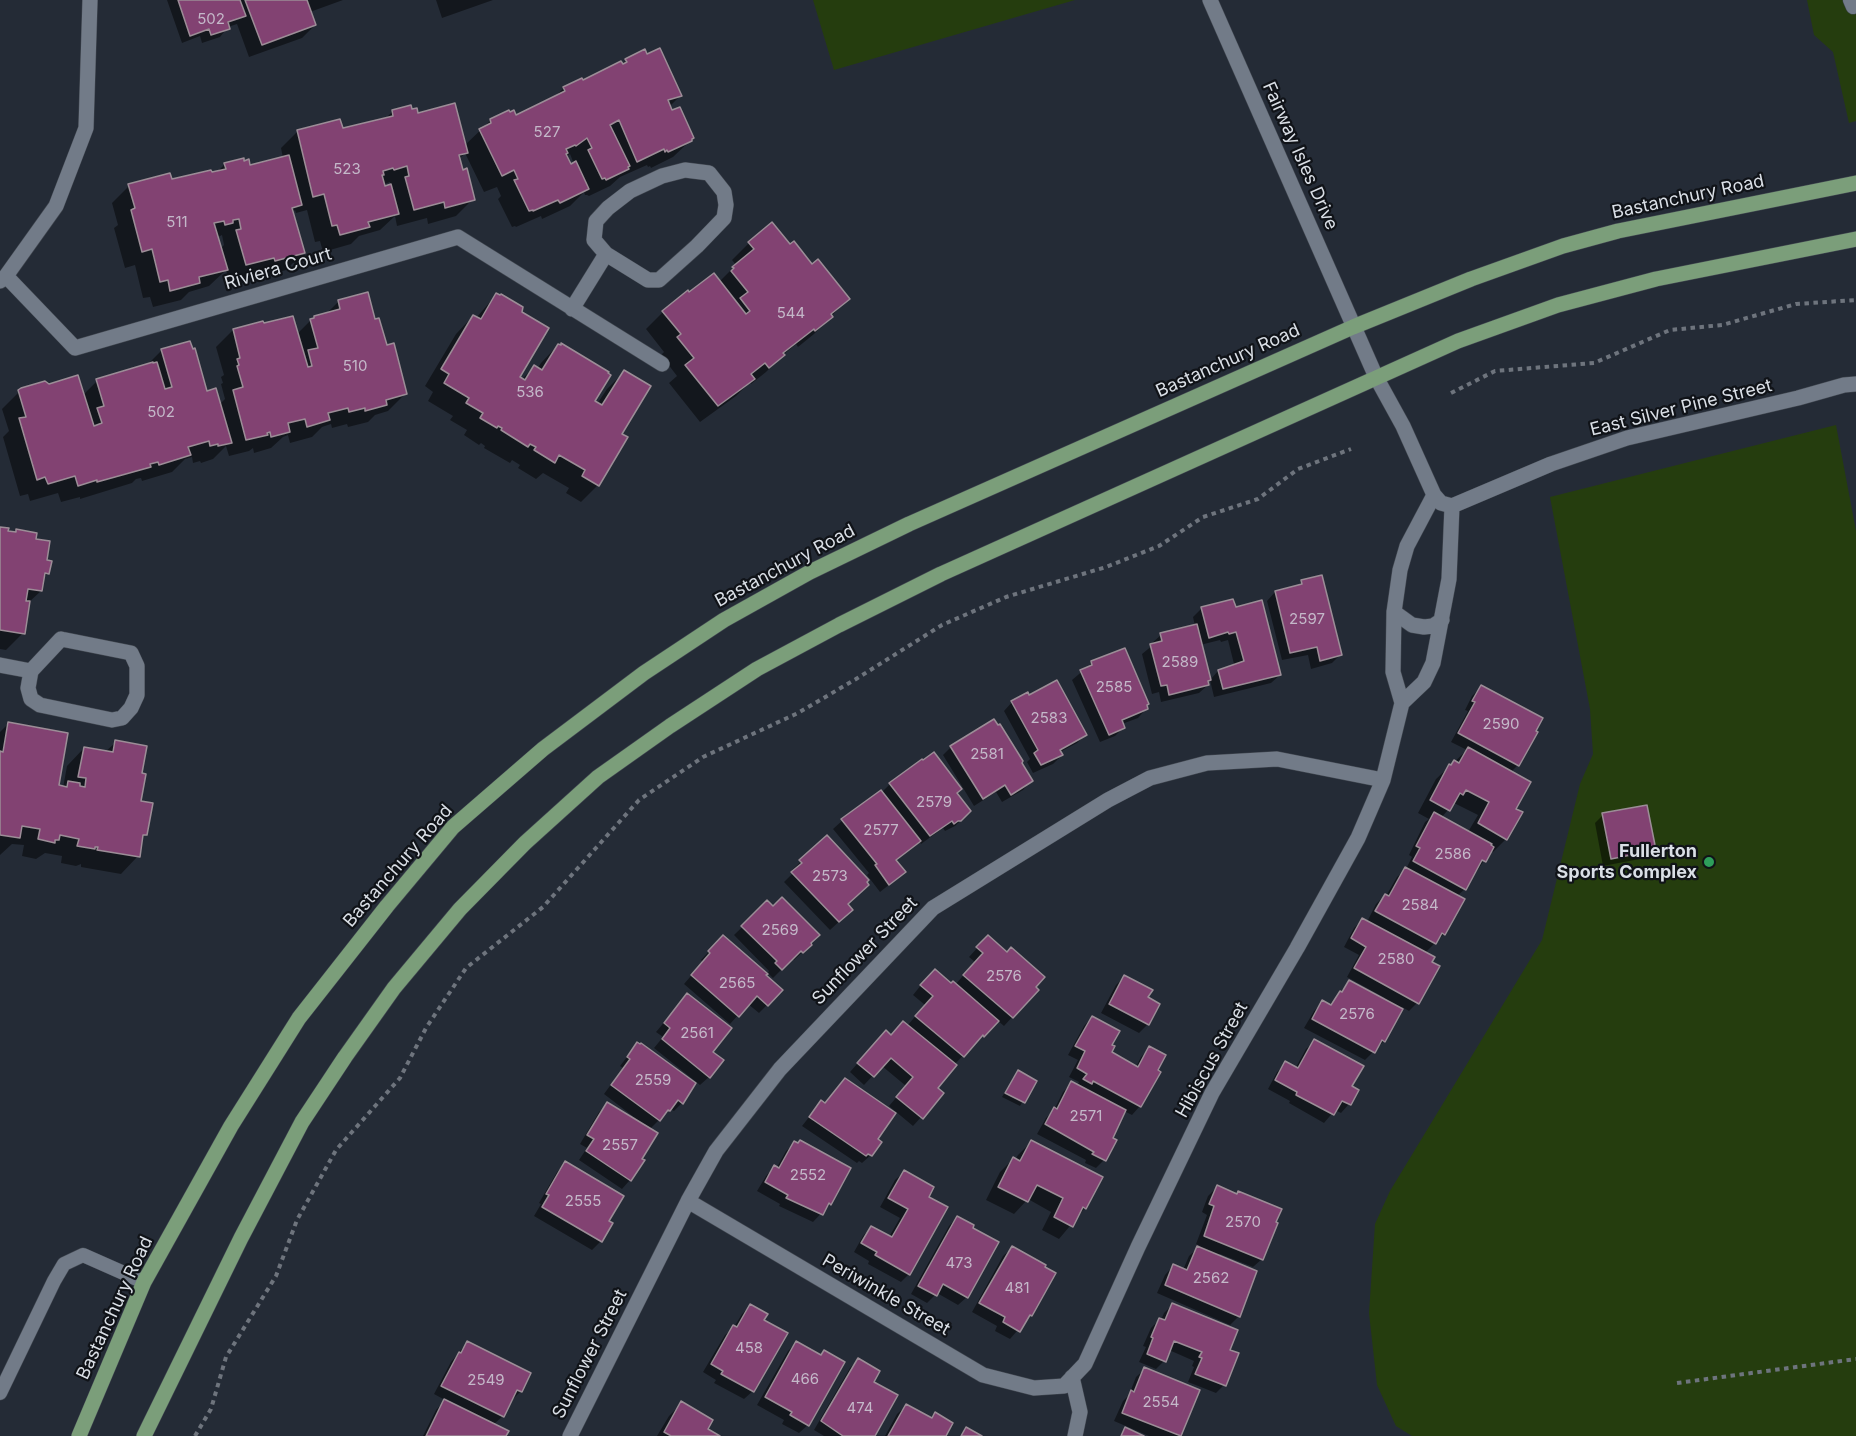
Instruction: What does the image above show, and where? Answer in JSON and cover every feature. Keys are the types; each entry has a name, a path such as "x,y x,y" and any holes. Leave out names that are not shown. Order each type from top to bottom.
{"main road":[{"name":"Bastanchury Road","path":"80,1436 144,1282 231,1126 299,1018 453,827 543,749 653,668 724,620 810,572 909,524 1353,327 1471,279 1563,246 1630,228 1856,183"},
{"path":"144,1436 252,1217 302,1122 394,988 460,909 525,843 598,777 670,726 757,669 941,574 1458,341 1558,305 1656,279 1856,239"}],"street":[{"path":"3,278 56,206 86,128 90,0"},
{"name":"Fairway Isles Drive","path":"1210,0 1353,327 1376,377 1403,426 1434,495"},
{"path":"685,170 709,173 724,192 726,205 724,218 659,280 648,280 606,254 594,240 596,221 608,208 630,191 662,176 685,170"},
{"name":"Riviera Court","path":"3,278 75,348 458,237 662,363"},
{"path":"572,309 606,254"},
{"name":"East Silver Pine Street","path":"1452,506 1551,464 1627,438 1856,384"},
{"path":"1434,495 1442,503 1452,506"},
{"name":"Hibiscus Street","path":"1402,704 1393,672 1394,612 1407,546 1434,495"},
{"name":"Hibiscus Street","path":"1072,1377 1085,1364 1212,1093 1297,948 1352,848 1383,780 1402,704 1424,681 1433,663 1449,579 1452,506"},
{"path":"1394,612 1412,625 1433,626 1442,620"},
{"path":"61,639 131,653 137,666 136,695 131,708 122,718 112,720 40,705 31,699 28,688 31,671 61,639"},
{"path":"0,665 31,671"},
{"name":"Sunflower Street","path":"570,1436 688,1201 716,1151 780,1069 933,908 1108,800 1150,778 1207,763 1277,759 1383,780"},
{"name":"Periwinkle Street","path":"688,1201 983,1375 1034,1388 1064,1386 1072,1377"},
{"path":"1072,1377 1080,1412 1075,1436"}],"lane":[{"path":"0,1393 64,1264 83,1255 144,1282"}],"path":[{"path":"1451,393 1495,370 1594,363 1670,330 1722,325 1796,304 1856,300"},
{"path":"195,1436 211,1409 226,1357 276,1276 297,1220 336,1150 400,1078 426,1028 466,969 543,907 639,800 704,757 798,713 942,625 1006,597 1106,567 1159,546 1203,517 1258,499 1298,470 1351,449"},
{"path":"1677,1383 1856,1359"}],"green space":[{"path":"813,0 1075,0 834,70"},
{"path":"1807,0 1856,0 1856,121 1849,123 1833,52 1814,35"},
{"name":"Fullerton Sports Complex","path":"1836,425 1856,531 1856,1436 1412,1436 1396,1426 1377,1385 1369,1313 1375,1224 1390,1191 1542,940 1580,784 1593,754 1590,709 1550,497"}],"building":[{"path":"178,0 240,0 246,16 228,22 230,29 211,35 209,29 190,36"},
{"path":"245,0 307,0 316,25 262,45"},
{"path":"660,48 682,96 668,100 672,110 680,107 694,138 692,141 668,152 664,149 637,162 619,120 610,125 630,166 629,169 606,180 602,179 588,150 592,148 587,138 576,146 566,149 568,153 566,154 571,164 576,161 589,189 560,203 558,200 529,211 514,180 518,179 514,170 502,176 479,129 491,123 490,119 509,110 510,112 514,110 516,115 565,91 563,87 621,61 623,64 627,62 625,59 645,49 647,54"},
{"path":"455,103 468,153 459,155 463,170 467,168 475,200 445,208 444,202 414,210 405,177 409,176 407,166 394,170 393,168 383,171 384,175 382,175 385,186 391,184 399,214 368,222 370,227 340,235 337,225 332,226 324,194 313,197 297,130 340,119 343,128 393,116 392,110 411,105 412,109 417,108 418,113"},
{"path":"289,155 302,205 292,208 305,253 275,261 274,258 246,265 236,230 241,229 239,219 225,225 224,221 214,223 228,270 199,277 200,283 170,291 168,280 160,282 152,249 142,252 131,210 135,208 128,184 170,173 172,179 226,169 224,163 244,158 244,161 249,159 250,165"},
{"path":"772,222 790,244 794,241 812,264 818,259 850,299 831,314 833,317 783,353 785,355 769,368 765,363 751,374 755,379 718,406 685,365 694,358 677,337 681,334 662,311 714,273 746,314 750,311 740,298 748,292 731,271 734,268 732,267 754,249 748,242"},
{"path":"368,292 375,319 379,318 387,345 394,343 407,394 386,400 387,405 365,411 365,408 349,412 348,408 328,413 330,420 307,427 305,419 288,423 290,432 271,437 270,432 267,433 268,435 246,440 233,390 243,387 237,366 239,365 237,359 240,358 233,329 293,316 308,367 312,366 308,350 318,348 310,319 340,309 338,300"},
{"path":"496,293 523,307 522,312 549,328 520,377 525,380 534,365 542,370 558,344 561,345 561,343 611,375 595,401 602,405 624,370 651,386 622,434 628,437 599,486 582,476 585,470 559,455 555,463 534,450 536,447 530,444 528,447 501,430 502,428 498,426 497,428 480,418 483,413 466,403 469,398 444,383 449,374 441,369 473,315 481,319"},
{"path":"190,341 193,349 195,348 207,391 216,388 232,443 210,446 209,441 188,447 191,455 159,465 158,462 150,464 151,467 78,486 75,476 48,484 45,477 37,480 19,418 26,417 18,390 45,381 49,384 78,375 94,426 102,423 97,408 104,406 96,379 157,362 165,389 172,387 161,349"},
{"path":"0,527 9,528 8,531 16,532 16,529 37,533 36,539 50,541 47,560 52,561 49,574 45,573 42,591 28,589 26,601 30,601 25,634 0,630"},
{"path":"1322,575 1342,655 1320,661 1317,647 1290,653 1275,591 1302,584 1301,580"},
{"path":"1233,599 1236,607 1262,600 1281,675 1223,689 1218,670 1244,661 1236,632 1209,638 1201,607"},
{"path":"1197,624 1211,680 1208,681 1209,685 1169,695 1167,685 1161,686 1150,644 1162,641 1160,633"},
{"path":"1125,648 1149,704 1148,709 1122,720 1125,728 1109,735 1080,670 1092,665 1091,661"},
{"path":"1057,680 1087,735 1060,750 1063,755 1041,765 1034,753 1038,750 1011,701 1028,692 1029,695"},
{"path":"1481,685 1543,718 1519,766 1458,733 1475,702 1472,701"},
{"path":"994,719 998,725 1000,724 1033,781 1011,795 1005,785 983,799 950,746"},
{"path":"8,722 68,733 59,785 67,787 68,781 80,783 80,786 85,787 86,778 78,777 84,747 113,752 115,740 147,746 142,773 146,774 141,801 153,803 147,835 143,835 140,857 97,850 98,847 95,849 77,846 79,839 60,835 59,840 55,840 55,843 38,839 40,829 22,826 20,838 0,835 0,751 3,752"},
{"path":"1468,747 1531,782 1516,809 1523,812 1507,840 1478,823 1489,802 1466,790 1463,795 1460,793 1450,811 1430,800 1449,764 1451,765 1454,760 1459,763"},
{"path":"934,752 962,789 957,793 971,811 961,821 954,824 952,821 930,836 889,783"},
{"path":"881,790 921,841 896,860 906,872 889,885 875,865 877,864 841,819"},
{"path":"1647,805 1656,850 1611,859 1602,813"},
{"path":"1434,812 1494,847 1486,862 1482,860 1466,890 1413,861 1420,848 1416,846"},
{"path":"827,835 869,880 867,882 869,885 848,904 853,910 839,922 791,872 802,863 799,860"},
{"path":"1405,867 1465,899 1445,935 1442,933 1436,944 1375,911 1385,894 1389,896"},
{"path":"782,897 820,935 811,943 812,945 803,953 801,951 782,970 775,963 777,961 741,926 767,900 773,906"},
{"path":"1362,918 1435,957 1432,962 1440,966 1419,1004 1354,968 1366,947 1351,938"},
{"path":"723,935 783,990 768,1006 757,996 739,1017 691,975"},
{"path":"988,935 1007,952 1011,947 1045,977 1036,987 1039,990 1013,1018 963,975 983,953 976,947"},
{"path":"935,969 951,983 953,981 999,1021 964,1057 915,1016 933,996 920,985"},
{"path":"1124,975 1153,990 1148,997 1160,1004 1149,1025 1109,1004"},
{"path":"1349,980 1403,1009 1385,1042 1382,1040 1375,1053 1312,1019 1322,1000 1331,1005"},
{"path":"687,993 732,1028 713,1052 724,1060 710,1078 662,1039 670,1028 664,1023"},
{"path":"1092,1016 1120,1031 1112,1045 1115,1046 1112,1052 1138,1067 1149,1046 1166,1055 1158,1070 1161,1072 1141,1107 1093,1081 1092,1084 1083,1079 1087,1074 1077,1068 1085,1051 1075,1046"},
{"path":"903,1021 957,1065 938,1088 944,1093 923,1119 896,1097 913,1077 891,1058 874,1077 857,1063 886,1030 891,1035"},
{"path":"1314,1039 1364,1066 1352,1086 1359,1090 1351,1105 1342,1101 1334,1115 1296,1095 1297,1092 1275,1080 1285,1061 1298,1068"},
{"path":"637,1042 696,1083 683,1104 678,1100 660,1121 611,1085 630,1059 627,1057"},
{"path":"1018,1070 1037,1081 1025,1103 1005,1093"},
{"path":"845,1078 896,1113 878,1139 882,1142 872,1156 868,1154 866,1156 809,1117 821,1100 825,1103"},
{"path":"1071,1081 1126,1110 1113,1138 1117,1140 1106,1161 1045,1124 1054,1107 1057,1109"},
{"path":"607,1102 658,1133 642,1159 645,1160 631,1181 586,1151 594,1139 587,1135"},
{"path":"800,1140 851,1168 823,1215 786,1198 788,1195 765,1182 774,1165 779,1168 794,1141 798,1143"},
{"path":"1031,1140 1103,1177 1086,1209 1083,1207 1073,1227 1054,1217 1063,1198 1037,1185 1028,1202 998,1187 1013,1157 1020,1161"},
{"path":"565,1161 624,1196 609,1221 613,1223 602,1242 542,1207 549,1195 546,1194"},
{"path":"904,1170 934,1187 929,1197 948,1207 910,1275 875,1255 877,1252 861,1243 871,1226 892,1237 908,1209 888,1198"},
{"path":"1217,1185 1282,1209 1263,1260 1204,1236 1214,1206 1209,1204"},
{"path":"957,1216 999,1242 968,1298 943,1284 937,1296 918,1286"},
{"path":"1012,1246 1056,1273 1032,1316 1030,1315 1020,1332 1003,1322 1005,1317 979,1303"},
{"path":"1197,1246 1257,1271 1240,1317 1165,1285 1173,1264 1187,1270"},
{"path":"1172,1303 1238,1330 1230,1350 1239,1353 1226,1386 1195,1374 1202,1358 1199,1357 1202,1352 1174,1341 1166,1362 1147,1354 1159,1318 1165,1320"},
{"path":"750,1304 768,1314 764,1320 788,1333 754,1392 721,1374 723,1371 711,1364 733,1325 737,1327"},
{"path":"467,1341 531,1373 522,1392 517,1390 504,1417 441,1386"},
{"path":"796,1341 821,1355 824,1350 845,1362 809,1426 790,1415 792,1412 765,1397"},
{"path":"858,1358 880,1371 874,1382 898,1395 875,1436 843,1436 821,1421"},
{"path":"1144,1367 1200,1390 1181,1436 1122,1413 1131,1390 1134,1392"},
{"path":"444,1399 509,1431 506,1436 426,1436"},
{"path":"681,1401 713,1420 708,1429 720,1436 671,1436 664,1432"},
{"path":"906,1404 932,1418 935,1412 953,1423 946,1436 888,1436"},
{"path":"966,1427 982,1436 961,1436"},
{"path":"1125,1427 1144,1436 1121,1436"}],"place":[{"name":"Fullerton Sports Complex","path":"1709,862"}]}
